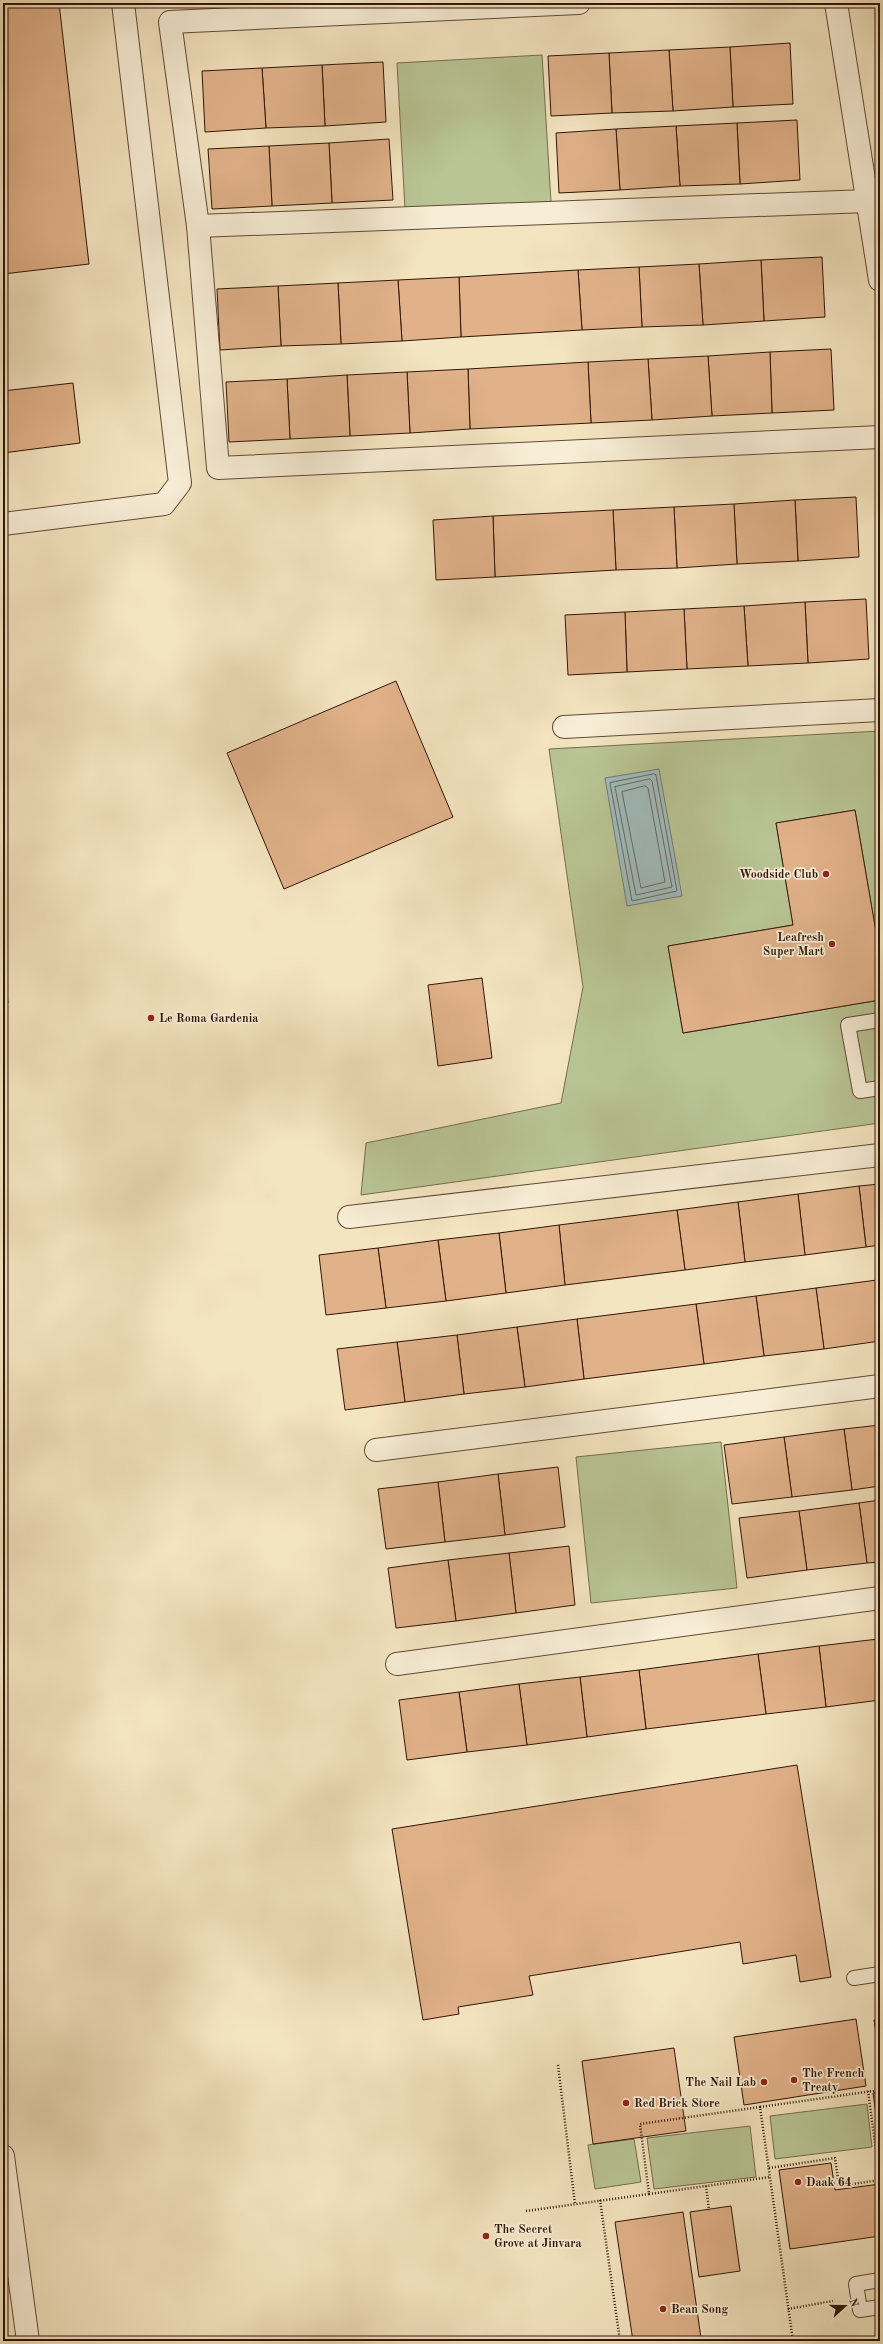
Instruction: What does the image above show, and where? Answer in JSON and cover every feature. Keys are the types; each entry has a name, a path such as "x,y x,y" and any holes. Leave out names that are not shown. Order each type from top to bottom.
{"street":[{"path":"3,524 164,504 180,483 123,3"},
{"path":"579,3 169,12 198,226 218,468 880,438"},
{"path":"836,3 880,280"},
{"path":"198,226 867,201"},
{"path":"564,727 880,710"},
{"path":"349,1217 880,1155"},
{"path":"376,1450 880,1386"},
{"path":"397,1664 880,1598"},
{"path":"3,2156 28,2341"}],"lane":[{"path":"880,1020 848,1025 860,1091 880,1088"},
{"path":"854,1978 880,1974"},
{"path":"880,2280 856,2284 860,2310 880,2307"}],"path":[{"path":"558,2065 575,2204"},
{"path":"649,2194 640,2124 880,2090"},
{"path":"769,2168 835,2158 839,2186 880,2180 868,2091"},
{"path":"760,2107 793,2341"},
{"path":"526,2211 770,2177"},
{"path":"706,2186 709,2210"},
{"path":"600,2200 620,2341"},
{"path":"788,2309 858,2297"}],"green space":[{"path":"542,55 551,202 405,209 397,63"},
{"path":"880,731 880,955 855,810 776,823 793,925 668,946 683,1033 880,1000 880,1123 361,1195 366,1143 561,1103 583,987 549,749"},
{"path":"721,1442 737,1588 591,1603 576,1457"},
{"path":"867,2104 872,2147 775,2159 770,2116"},
{"path":"750,2126 756,2177 654,2189 647,2138"},
{"path":"634,2139 641,2182 595,2189 588,2145"}],"water":[{"path":"659,769 682,896 627,906 605,778"}],"building":[{"path":"3,3 59,3 89,264 3,274"},
{"path":"790,43 793,104 733,107 730,47"},
{"path":"730,47 733,107 673,111 669,50"},
{"path":"669,50 673,111 612,113 609,53"},
{"path":"609,53 612,113 551,116 548,56"},
{"path":"383,62 386,122 325,126 322,65"},
{"path":"322,65 325,126 266,128 262,68"},
{"path":"262,68 266,128 205,132 202,71"},
{"path":"797,120 800,180 740,184 737,123"},
{"path":"737,123 740,184 680,186 676,126"},
{"path":"676,126 680,186 620,190 616,129"},
{"path":"616,129 620,190 559,193 556,133"},
{"path":"389,139 393,200 332,203 329,143"},
{"path":"329,143 332,203 272,206 269,146"},
{"path":"269,146 272,206 212,209 208,149"},
{"path":"822,257 825,317 764,321 761,260"},
{"path":"761,260 764,321 703,325 699,264"},
{"path":"699,264 703,325 642,327 639,267"},
{"path":"639,267 642,327 582,330 578,270"},
{"path":"578,270 582,330 461,337 459,277"},
{"path":"459,277 461,337 402,341 398,280"},
{"path":"398,280 402,341 341,344 338,283"},
{"path":"338,283 341,344 281,346 278,286"},
{"path":"278,286 281,346 220,350 217,289"},
{"path":"831,349 834,410 772,413 770,352"},
{"path":"770,352 772,413 712,416 708,356"},
{"path":"708,356 712,416 652,420 648,359"},
{"path":"648,359 652,420 591,423 588,362"},
{"path":"588,362 591,423 470,429 468,369"},
{"path":"468,369 470,429 410,433 407,372"},
{"path":"407,372 410,433 350,436 347,375"},
{"path":"347,375 350,436 290,439 287,379"},
{"path":"287,379 290,439 229,442 226,382"},
{"path":"73,383 80,443 3,453 3,391"},
{"path":"856,497 859,557 798,561 795,500"},
{"path":"795,500 798,561 737,564 734,504"},
{"path":"734,504 737,564 677,568 674,507"},
{"path":"674,507 677,568 616,570 613,510"},
{"path":"613,510 616,570 495,577 493,516"},
{"path":"493,516 495,577 436,580 433,520"},
{"path":"866,599 869,659 808,663 805,602"},
{"path":"805,602 808,663 748,666 744,606"},
{"path":"744,606 748,666 687,669 684,609"},
{"path":"684,609 687,669 627,672 625,612"},
{"path":"625,612 627,672 568,675 565,615"},
{"path":"396,681 453,817 284,889 227,753"},
{"name":"Woodside Club","path":"855,810 880,955 880,1000 683,1033 668,946 793,925 776,823"},
{"path":"3,960 8,1003 3,1004"},
{"path":"482,978 492,1058 438,1066 428,985"},
{"path":"880,1184 880,1245 866,1247 859,1186"},
{"path":"859,1186 866,1247 805,1255 798,1194"},
{"path":"798,1194 805,1255 745,1262 738,1202"},
{"path":"738,1202 745,1262 685,1270 677,1210"},
{"path":"677,1210 685,1270 565,1285 559,1225"},
{"path":"559,1225 565,1285 506,1293 499,1233"},
{"path":"499,1233 506,1293 446,1301 438,1240"},
{"path":"438,1240 446,1301 386,1308 378,1248"},
{"path":"378,1248 386,1308 326,1315 319,1255"},
{"path":"877,1280 880,1280 880,1306"},
{"path":"877,1280 880,1306 880,1341 824,1349 816,1288"},
{"path":"816,1288 824,1349 764,1356 756,1296"},
{"path":"756,1296 764,1356 704,1364 696,1304"},
{"path":"696,1304 704,1364 584,1379 577,1319"},
{"path":"577,1319 584,1379 525,1387 517,1327"},
{"path":"517,1327 525,1387 464,1394 457,1335"},
{"path":"457,1335 464,1394 405,1402 397,1342"},
{"path":"397,1342 405,1402 345,1410 337,1349"},
{"path":"880,1425 880,1486 852,1490 844,1429"},
{"path":"844,1429 852,1490 792,1497 784,1437"},
{"path":"784,1437 792,1497 732,1504 724,1445"},
{"path":"558,1467 565,1527 505,1535 498,1474"},
{"path":"498,1474 505,1535 445,1542 438,1482"},
{"path":"438,1482 445,1542 386,1549 378,1489"},
{"path":"880,1500 880,1562 867,1563 859,1503"},
{"path":"859,1503 867,1563 807,1570 799,1511"},
{"path":"799,1511 807,1570 747,1578 739,1518"},
{"path":"569,1546 575,1605 516,1613 509,1553"},
{"path":"509,1553 516,1613 456,1621 448,1560"},
{"path":"448,1560 456,1621 396,1628 388,1568"},
{"path":"878,1639 880,1700 826,1707 819,1646"},
{"path":"819,1646 826,1707 766,1714 758,1654"},
{"path":"758,1654 766,1714 646,1729 639,1670"},
{"path":"639,1670 646,1729 587,1737 580,1677"},
{"path":"580,1677 587,1737 527,1745 519,1684"},
{"path":"519,1684 527,1745 467,1752 459,1692"},
{"path":"459,1692 467,1752 407,1760 399,1700"},
{"path":"797,1765 831,1977 800,1982 796,1955 743,1964 740,1942 529,1976 533,1995 458,2007 459,2014 423,2020 392,1829"},
{"path":"856,2019 866,2086 744,2105 734,2037"},
{"path":"880,2019 880,2060 874,2020"},
{"path":"674,2048 686,2131 593,2144 582,2061"},
{"path":"880,2092 880,2144 873,2093"},
{"path":"831,2163 835,2190 880,2184 880,2236 790,2249 779,2170"},
{"path":"731,2206 740,2271 699,2277 690,2212"},
{"path":"683,2212 701,2338 677,2341 633,2341 615,2222"}],"place":[{"name":"Woodside Club","path":"826,874"},
{"name":"Leafresh Super Mart","path":"832,944"},
{"name":"Le Roma Gardenia","path":"151,1018"},
{"name":"The French Treaty","path":"794,2080"},
{"name":"The Nail Lab","path":"764,2082"},
{"name":"Red Brick Store","path":"626,2103"},
{"name":"Daak 64","path":"798,2182"},
{"name":"The Secret Grove at Jinvara","path":"486,2236"},
{"name":"Bean Song","path":"663,2309"}]}
